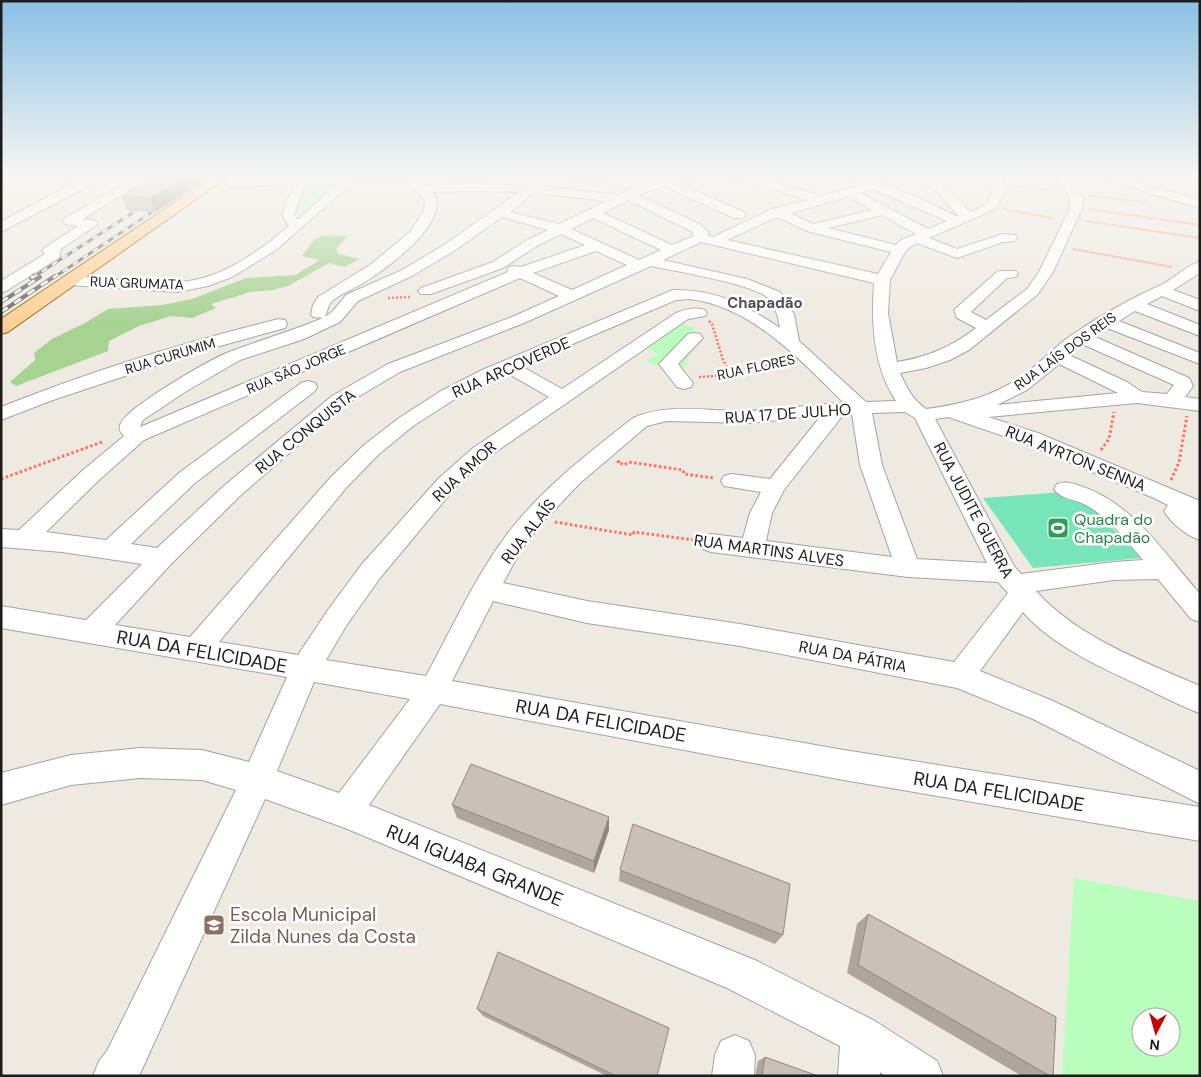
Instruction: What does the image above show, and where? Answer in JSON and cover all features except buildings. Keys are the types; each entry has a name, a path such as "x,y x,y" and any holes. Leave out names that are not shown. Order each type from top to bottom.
{"main road":[{"path":"1,328 70,280 153,226"}],"street":[{"path":"1,288 54,255 54,251 49,251 87,226"},
{"name":"RUA GRUMATA","path":"70,280 178,287 194,286 257,258 296,226"},
{"path":"320,314 320,305 328,296 361,278 392,255 408,242 421,226"},
{"path":"133,434 130,424 146,408 226,360 254,348 298,335 338,317 352,298 422,265 480,226"},
{"path":"551,226 561,229 596,246 643,263 742,282 769,292 781,304 790,329 791,343"},
{"path":"426,291 498,265 532,243 566,226"},
{"path":"626,226 671,250"},
{"path":"692,226 702,233 707,240 886,273"},
{"name":"RUA CONQUISTA","path":"92,632 162,558 233,490 339,400 394,368 518,320 671,250 707,240 740,226"},
{"path":"809,226 899,250"},
{"path":"812,228 819,226"},
{"path":"907,226 957,254 1002,238 1010,238"},
{"path":"886,273 899,250 906,243 945,226"},
{"path":"889,369 920,364 944,356 963,346 1015,306 1039,285 1067,226"},
{"name":"RUA SÃO JORGE","path":"25,539 133,434 280,375 522,272 596,246"},
{"path":"804,249 845,257"},
{"path":"988,327 968,318 961,312 1003,274 1011,274 997,262"},
{"path":"871,263 886,273"},
{"path":"498,265 522,272 572,296"},
{"name":"RUA JUDITE GUERRA","path":"886,273 880,313 883,343 889,369 898,390 916,410 1005,573 1038,611 1070,635 1110,659 1200,700"},
{"name":"RUA LAÍS DOS REIS","path":"916,410 956,413 998,398 1021,386 1081,337 1132,304 1194,275"},
{"path":"1159,290 1200,306"},
{"name":"RUA ARCOVERDE","path":"198,649 338,483 371,450 406,422 448,395 508,366 610,323 656,301 673,295 687,293 702,294 726,302 752,315 791,343 861,408"},
{"path":"1132,304 1197,330"},
{"name":"RUA CURUMIM","path":"1,414 46,396 185,350 320,314 342,310"},
{"name":"RUA AMOR","path":"122,1072 257,780 306,669 336,618 371,571 447,483 480,453 516,427 564,398 682,316 699,313"},
{"path":"1105,321 1200,359"},
{"path":"1163,372 1173,348 1197,330"},
{"path":"956,413 1127,397 1187,403 1184,384 1163,372 1081,337"},
{"path":"667,415 687,381 668,364 694,338"},
{"path":"1057,356 1120,386 1127,397"},
{"path":"508,366 564,398"},
{"path":"280,375 339,400"},
{"path":"110,549 187,478 308,387"},
{"path":"861,408 871,465 908,568"},
{"name":"RUA 17 DE JULHO","path":"667,415 748,417 861,408 916,410"},
{"path":"752,548 761,513 775,487 837,409"},
{"name":"RUA AYRTON SENNA","path":"956,413 1031,438 1193,507"},
{"name":"RUA ALAÍS","path":"345,812 433,690 486,589 513,544 536,514 572,478 640,422 649,418 667,415"},
{"path":"732,481 775,487"},
{"path":"1065,489 1100,503 1141,541 1162,569 1200,612"},
{"path":"1193,507 1175,511 1200,532"},
{"path":"1,538 110,549 162,558"},
{"name":"RUA MARTINS ALVES","path":"711,543 908,568 1005,573"},
{"path":"960,676 1022,594 1026,582 1114,571 1162,569"},
{"name":"RUA DA PÁTRIA","path":"486,589 587,612 740,635 960,676 1043,710 1200,788"},
{"name":"RUA DA FELICIDADE","path":"1,618 198,649 848,766 1200,824"},
{"name":"RUA IGUABA GRANDE","path":"1,790 71,770 140,762 202,765 257,780 345,812 722,967 795,1001 861,1035 922,1076"},
{"path":"859,1076 861,1035"}],"path":[{"path":"1132,226 1200,238"},
{"path":"1057,246 1194,275"},
{"path":"386,298 418,297 430,293 426,291"},
{"path":"699,313 712,324 723,360 731,375"},
{"name":"RUA FLORES","path":"687,381 731,375 805,356"},
{"path":"1092,463 1109,439 1111,424 1127,397"},
{"path":"1164,494 1179,462 1187,403"},
{"path":"1,479 133,434"},
{"path":"603,452 622,459 618,462 624,465 629,462 683,470 684,474 732,481"},
{"name":"RUA MARTINS ALVES","path":"536,514 564,523 633,535 634,532 711,543"}],"green space":[{"path":"323,235 348,236 336,249 338,254 360,259 344,267 329,263 288,286 273,290 251,292 211,304 216,308 192,318 171,316 139,326 109,341 108,351 16,386 10,382 35,360 34,353 52,339 108,309 162,305 192,299 246,278 295,275 320,260 302,256 313,241"},
{"path":"678,323 695,328 695,341 684,369 681,372 646,362 657,354 647,348"},
{"name":"Quadra do Chapadão","path":"1077,491 1141,558 1033,568 983,498"},
{"path":"1074,878 1200,901 1200,1076 1062,1076"}],"railway":[{"path":"32,278 112,226"},
{"path":"53,278 131,226"},
{"path":"1,312 55,276"},
{"path":"1,302 40,277"}],"place":[{"name":"Quadra do Chapadão","path":"1058,528"},
{"name":"Escola Municipal Zilda Nunes da Costa","path":"214,925"}],"district":[{"name":"Chapadão","path":"765,303"}]}
